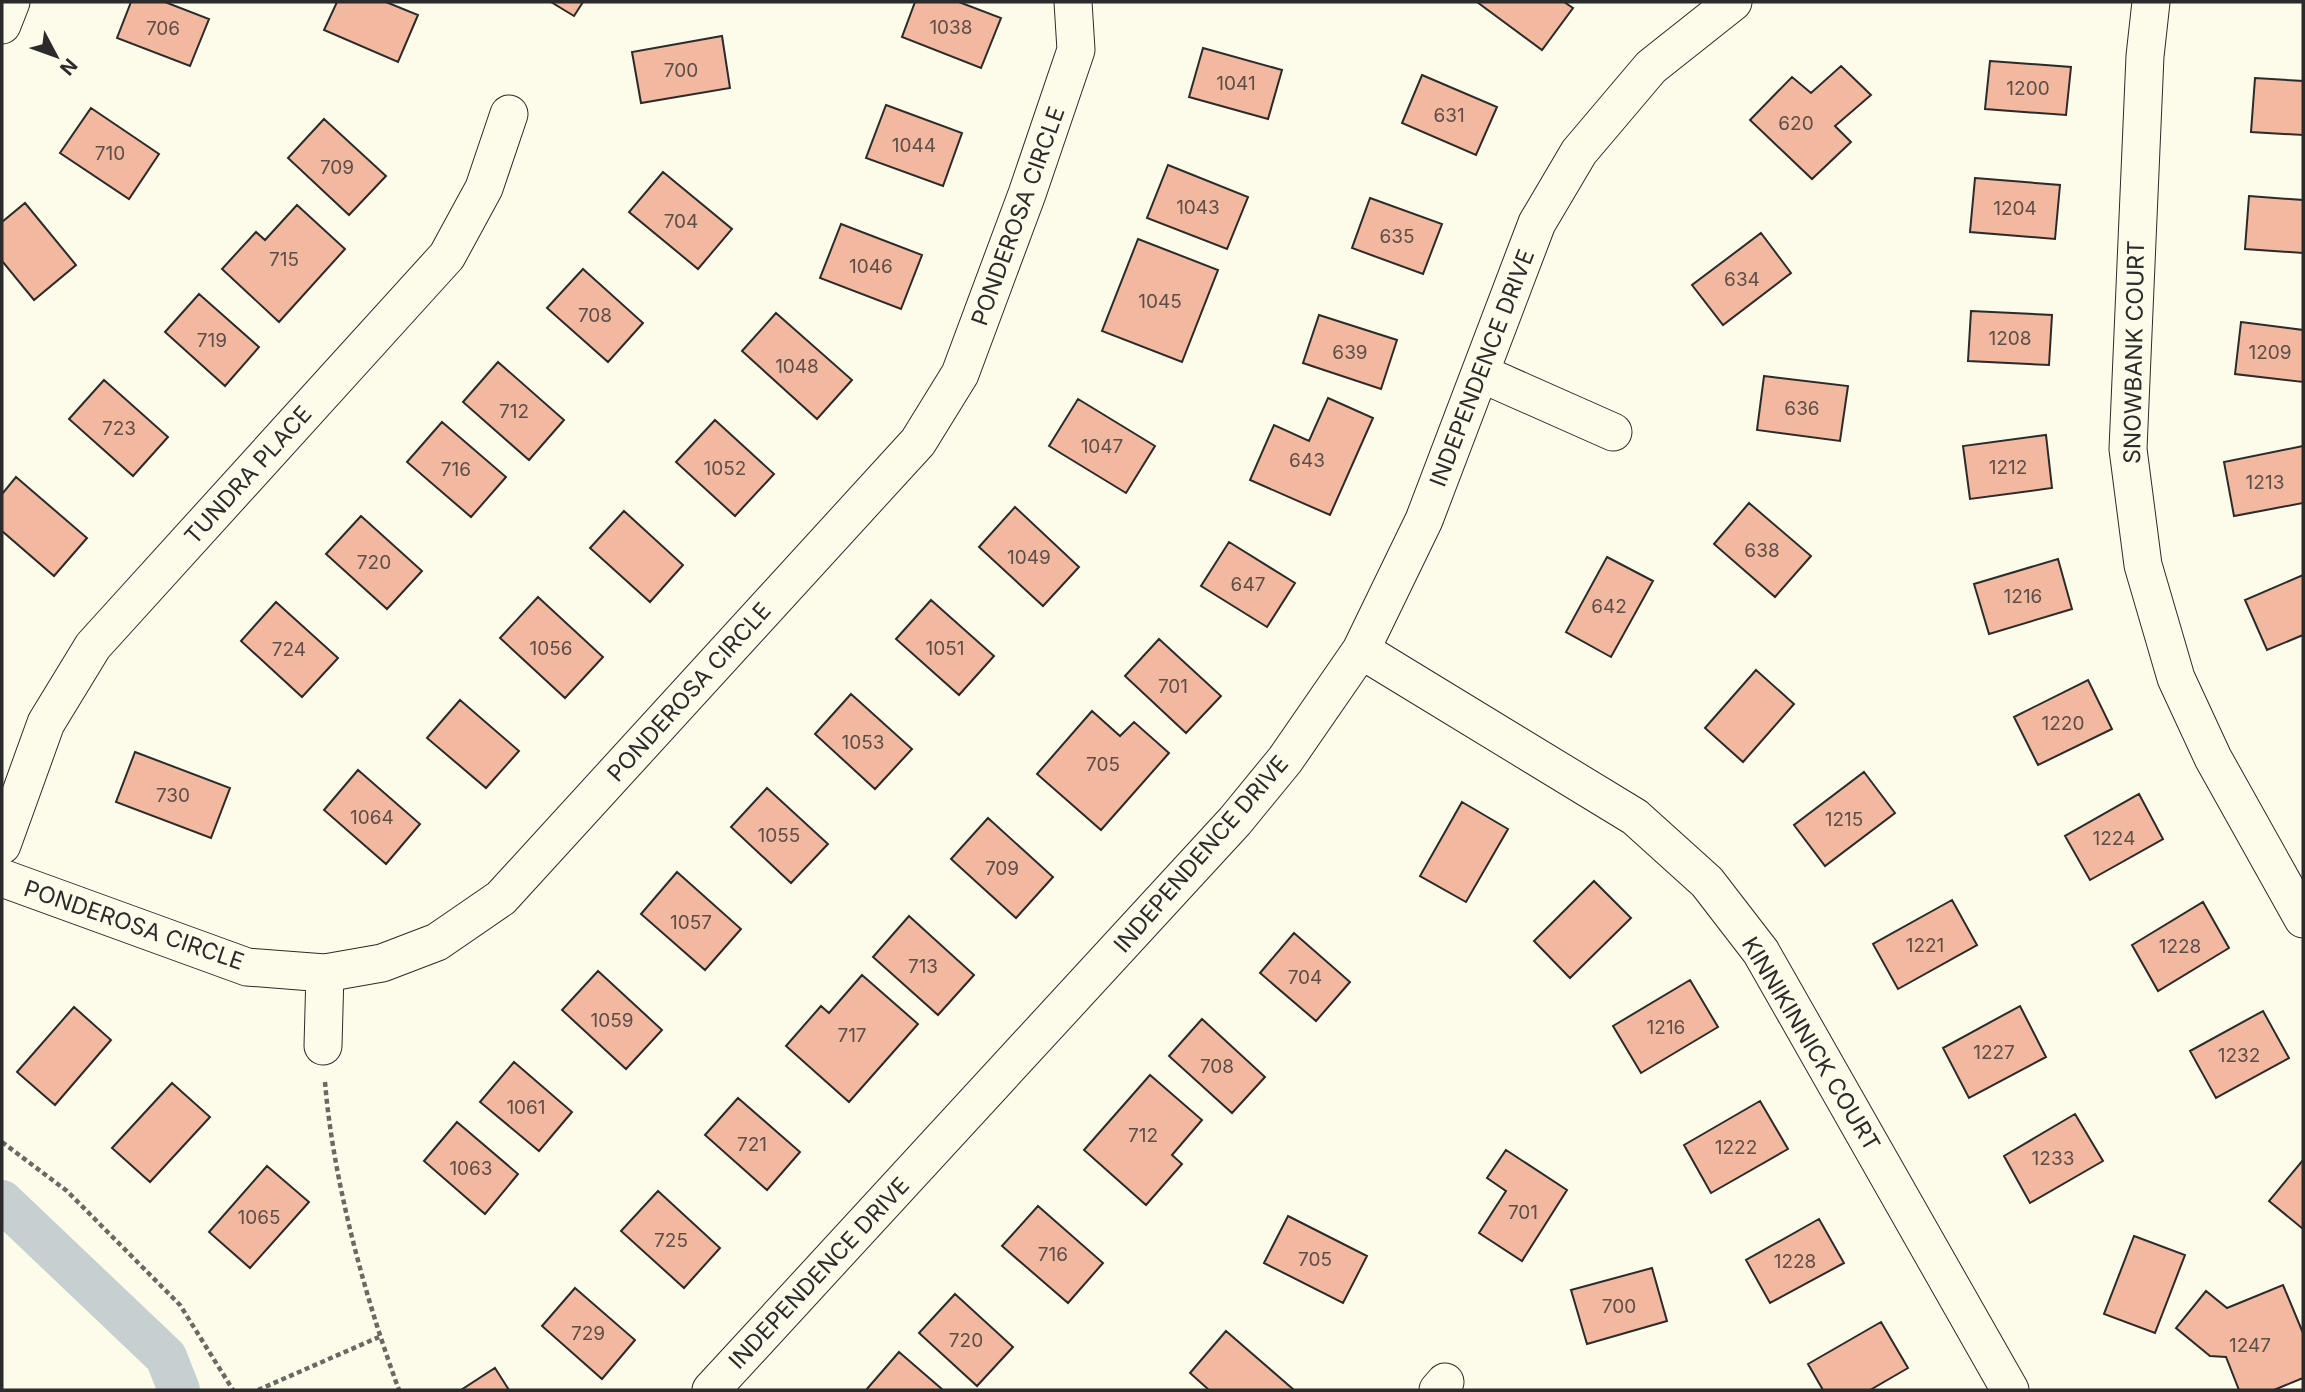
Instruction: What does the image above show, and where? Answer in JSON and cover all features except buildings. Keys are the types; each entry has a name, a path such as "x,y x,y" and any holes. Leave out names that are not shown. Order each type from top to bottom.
{"street":[{"path":"2,25 11,2"},
{"name":"PONDEROSA CIRCLE","path":"2,878 247,967 325,973 382,963 437,942 501,898 918,442 960,374 1027,194 1076,50 1073,2"},
{"name":"INDEPENDENCE DRIVE","path":"711,1390 1236,821 1285,760 1361,650 1424,520 1537,223 1579,152 1651,68 1733,2"},
{"name":"SNOWBANK COURT","path":"2151,2 2144,70 2128,449 2143,565 2176,678 2213,758 2303,919"},
{"name":"TUNDRA PLACE","path":"2,845 46,723 93,646 446,256 484,188 509,114"},
{"path":"1480,373 1613,432"},
{"name":"KINNIKINNICK COURT","path":"1361,650 1634,817 1707,882 1761,952 2010,1390"},
{"path":"323,1045 325,973"}],"path":[{"path":"323,1045 330,1138 379,1336 399,1390"},
{"path":"2,1142 67,1191 180,1305 233,1390"},
{"path":"258,1390 379,1336"}],"waterway":[{"path":"2,1201 166,1357 179,1390"}]}
